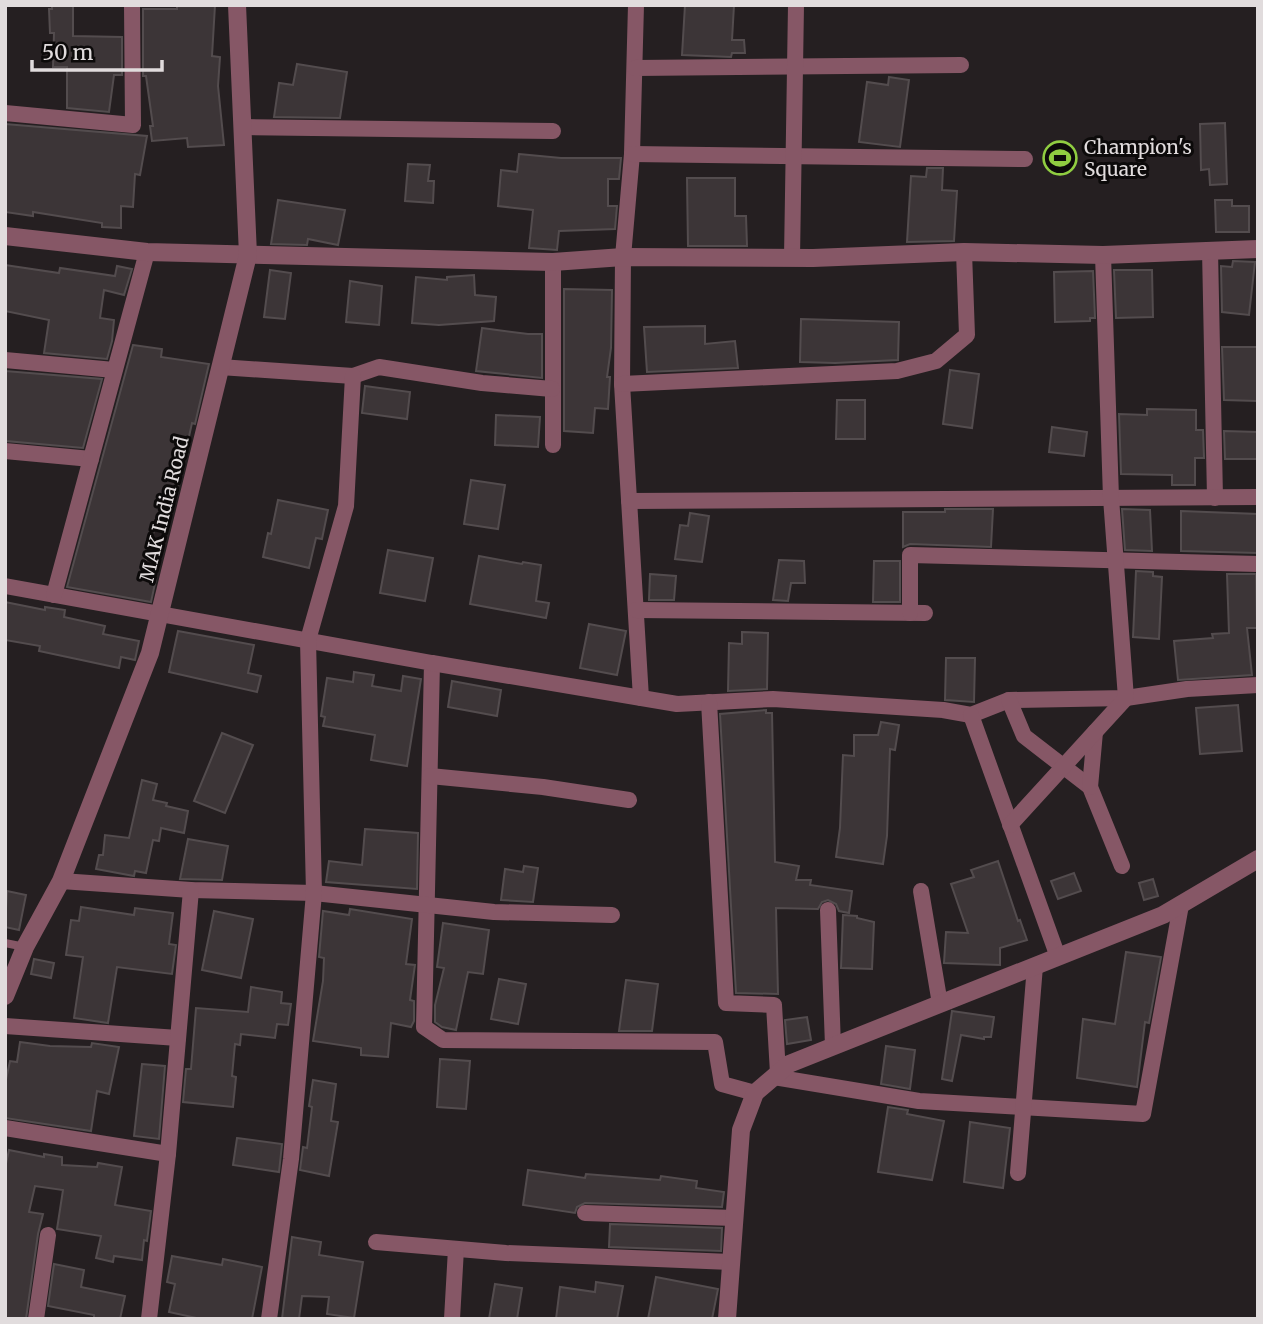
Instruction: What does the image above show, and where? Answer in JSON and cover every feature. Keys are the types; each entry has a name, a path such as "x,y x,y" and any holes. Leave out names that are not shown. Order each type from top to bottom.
{"street":[{"path":"5,113 133,125 131,5"},
{"name":"MAK India Road","path":"5,996 24,947 61,881 150,653 248,255 237,5"},
{"path":"636,5 632,154 623,257 622,384 641,698"},
{"path":"792,258 796,5"},
{"path":"635,68 961,65"},
{"path":"243,127 553,131"},
{"path":"632,154 1024,159"},
{"path":"5,236 147,252 552,262 623,257 792,258 964,251 1103,255 1258,249"},
{"path":"1210,250 1216,498"},
{"path":"622,384 897,371 936,360 967,335 964,251"},
{"path":"54,595 147,252"},
{"path":"1010,825 1126,698 1111,498 1103,255"},
{"path":"552,262 553,445"},
{"path":"5,360 114,370"},
{"path":"220,367 352,376 379,367 482,383 552,390"},
{"path":"269,1319 291,1159 314,893 308,640 346,506 352,376"},
{"path":"5,451 91,459"},
{"path":"629,500 1258,498"},
{"path":"636,610 917,613 910,555 1258,564"},
{"path":"5,586 677,704 773,699 943,710 971,715 1009,700 1126,698 1186,689 1258,685"},
{"path":"432,663 424,1027 443,1040 715,1042 722,1084 755,1093"},
{"path":"1009,700 1024,736 1090,787"},
{"path":"709,702 726,1003 774,1005 776,1075"},
{"path":"971,715 1058,957"},
{"path":"1095,732 1090,787 1122,866"},
{"path":"430,776 543,787 629,800"},
{"path":"727,1319 741,1130 755,1093 789,1064 1163,915 1258,859"},
{"path":"61,881 191,890 314,893 494,912 612,915"},
{"path":"149,1319 168,1154 191,890"},
{"path":"921,891 940,1003"},
{"path":"776,1075 919,1101 1143,1114 1181,905"},
{"path":"828,910 833,1046"},
{"path":"1018,1173 1035,966"},
{"path":"5,1026 178,1038"},
{"path":"5,1128 168,1154"},
{"path":"585,1213 734,1218"},
{"path":"36,1319 48,1235"},
{"path":"376,1242 506,1254 730,1262"},
{"path":"452,1319 456,1249"}],"lane":[{"path":"5,943 24,947"}],"building":[{"path":"52,5 73,5 73,36 122,37 122,75 114,75 109,112 67,108 67,67 53,67 54,33 50,33 49,9 52,9"},
{"path":"177,5 215,5 212,56 220,57 218,86 224,145 188,147 187,138 152,141 150,126 153,126 146,76 143,76 143,9 177,9"},
{"path":"685,5 734,5 732,40 744,40 745,53 732,53 731,57 682,55"},
{"path":"297,64 347,72 340,118 274,117 279,83 293,85"},
{"path":"889,77 909,80 900,147 859,142 867,82 888,85"},
{"path":"1225,123 1227,184 1210,185 1209,169 1201,170 1200,124"},
{"path":"5,124 147,136 140,175 135,174 133,207 121,206 121,228 102,227 102,223 33,212 33,216 5,212"},
{"path":"519,154 561,158 621,158 619,179 608,179 608,206 617,206 615,229 559,231 557,250 529,248 533,210 498,206 501,170 517,172"},
{"path":"408,164 430,165 428,181 434,181 433,203 405,201"},
{"path":"927,168 943,168 942,190 957,191 954,241 907,242 911,176 926,177"},
{"path":"687,178 735,178 735,216 746,216 747,246 688,246"},
{"path":"278,200 345,210 338,245 308,239 307,245 271,244"},
{"path":"1215,200 1232,200 1232,206 1249,206 1249,232 1216,232"},
{"path":"1233,261 1255,262 1249,315 1222,312 1221,266 1232,267"},
{"path":"5,265 59,273 60,268 115,276 117,266 132,269 124,295 104,290 100,318 114,320 107,359 44,353 49,320 5,311"},
{"path":"270,270 291,273 285,319 264,317"},
{"path":"1114,270 1152,270 1153,317 1116,318"},
{"path":"1093,271 1095,318 1090,318 1090,321 1055,322 1054,272"},
{"path":"474,275 475,295 496,297 494,321 439,325 412,323 416,277 447,280 447,277"},
{"path":"350,281 382,286 379,325 346,322"},
{"path":"564,289 612,290 608,409 595,408 593,433 564,431"},
{"path":"801,319 899,322 898,360 800,362"},
{"path":"705,326 705,344 735,341 738,368 647,372 644,327"},
{"path":"482,328 542,334 542,378 476,371"},
{"path":"133,345 162,349 161,357 209,364 195,424 192,423 172,513 161,510 153,534 150,533 144,576 156,579 151,602 67,587"},
{"path":"1222,347 1258,347 1257,401 1224,400"},
{"path":"950,370 979,374 972,428 943,424"},
{"path":"5,371 102,379 83,448 6,441"},
{"path":"365,386 410,392 407,419 362,413"},
{"path":"837,400 865,400 865,439 836,439"},
{"path":"1147,409 1196,410 1196,430 1203,430 1204,458 1195,458 1195,485 1172,485 1172,475 1121,474 1119,414 1147,415"},
{"path":"496,415 540,417 538,447 495,445"},
{"path":"1052,427 1087,432 1084,456 1049,452"},
{"path":"1224,431 1258,432 1258,459 1225,459"},
{"path":"471,480 505,485 498,529 464,524"},
{"path":"278,500 328,510 322,539 316,538 309,568 263,557"},
{"path":"945,509 993,509 991,547 910,544 903,547 903,512 945,512"},
{"path":"1122,509 1150,510 1152,551 1125,550"},
{"path":"1181,511 1258,514 1258,553 1181,551"},
{"path":"690,513 709,516 702,562 675,559 680,525 688,526"},
{"path":"388,550 433,558 425,601 380,593"},
{"path":"479,556 541,565 536,601 549,603 546,618 470,604"},
{"path":"779,560 804,561 805,583 791,583 788,601 773,600"},
{"path":"874,561 900,561 900,602 873,602"},
{"path":"1136,571 1153,572 1153,576 1162,577 1159,639 1133,637"},
{"path":"650,574 676,576 674,600 649,600"},
{"path":"1227,574 1256,574 1257,628 1247,628 1252,675 1178,680 1174,641 1213,638 1212,634 1229,633"},
{"path":"5,602 45,610 45,607 65,610 64,617 105,626 103,634 139,641 135,660 121,657 119,668 39,651 40,646 5,640"},
{"path":"589,624 626,631 617,675 580,668"},
{"path":"178,631 254,645 248,673 261,676 257,692 169,672"},
{"path":"742,632 768,633 767,689 728,691 729,643 742,644"},
{"path":"946,658 975,658 974,702 945,700"},
{"path":"354,672 374,675 372,686 401,691 403,676 421,679 407,766 371,760 375,735 323,726 325,717 321,716 327,678 353,682"},
{"path":"452,681 501,690 497,716 448,707"},
{"path":"1238,705 1242,751 1200,754 1196,708"},
{"path":"766,710 766,713 772,713 775,862 799,866 796,880 811,880 810,885 852,891 849,913 839,911 836,904 828,900 822,902 818,909 776,908 778,994 736,993 720,714"},
{"path":"881,722 899,725 895,750 890,749 887,836 883,864 836,857 843,755 854,756 854,735 878,735"},
{"path":"222,733 253,745 225,813 194,801"},
{"path":"142,780 157,784 153,800 188,811 184,833 161,828 159,841 153,840 146,873 135,871 134,876 96,869 99,855 103,855 105,835 129,838"},
{"path":"365,829 418,833 417,889 326,882 329,861 362,865"},
{"path":"188,839 228,846 222,880 180,879"},
{"path":"998,861 1027,940 1000,948 1000,965 944,963 946,932 968,933 951,884 974,877 971,870"},
{"path":"524,866 538,868 533,902 501,900 505,869 523,872"},
{"path":"1074,873 1081,891 1058,899 1051,881"},
{"path":"1153,879 1158,896 1144,900 1139,883"},
{"path":"7,891 26,895 19,930 5,927"},
{"path":"81,907 134,915 135,908 173,913 169,944 176,945 172,974 117,967 108,1023 74,1018 83,957 66,955 71,920 79,921"},
{"path":"350,909 412,919 406,964 415,965 410,1000 414,1001 414,1021 411,1027 391,1023 388,1057 361,1055 361,1048 313,1041 323,981 324,958 319,957 323,911 349,915"},
{"path":"214,911 253,919 241,978 202,970"},
{"path":"843,915 857,916 874,922 872,969 841,968"},
{"path":"443,923 489,930 483,974 468,972 456,1030 442,1027 435,1022 435,1005 444,968 437,967"},
{"path":"1126,952 1161,957 1149,1023 1145,1022 1137,1087 1077,1078 1083,1019 1115,1024"},
{"path":"34,959 54,963 51,978 31,974"},
{"path":"499,979 526,984 518,1024 491,1019"},
{"path":"626,980 658,984 652,1031 619,1031"},
{"path":"251,987 282,992 281,1003 291,1004 288,1025 277,1024 275,1038 241,1034 240,1045 235,1044 233,1107 183,1102 186,1069 191,1069 196,1008 248,1012"},
{"path":"952,1011 994,1017 991,1037 984,1039 961,1035 952,1081 942,1079"},
{"path":"807,1017 811,1040 787,1044 785,1020"},
{"path":"20,1042 91,1047 92,1043 119,1047 109,1094 97,1091 91,1131 5,1118 5,1084 10,1061 17,1062"},
{"path":"886,1046 915,1050 910,1089 881,1084"},
{"path":"440,1059 470,1061 466,1109 437,1107"},
{"path":"142,1064 165,1066 159,1139 134,1136"},
{"path":"313,1080 336,1084 331,1121 338,1122 329,1176 300,1170 303,1147 307,1148"},
{"path":"888,1107 908,1110 907,1114 944,1121 932,1180 878,1172"},
{"path":"970,1122 1010,1128 1003,1188 964,1182"},
{"path":"237,1138 282,1144 279,1172 233,1165"},
{"path":"9,1150 44,1157 44,1154 62,1157 62,1165 97,1167 98,1163 122,1167 115,1205 151,1211 142,1260 114,1256 113,1262 96,1258 101,1236 57,1229 63,1190 35,1186 29,1212 43,1214 26,1319 5,1319 5,1168"},
{"path":"528,1170 585,1178 586,1174 660,1180 661,1176 697,1181 696,1188 724,1192 722,1207 585,1203 577,1207 575,1213 523,1205"},
{"path":"610,1224 722,1228 721,1251 609,1247"},
{"path":"292,1237 321,1242 319,1255 363,1262 354,1318 327,1314 329,1297 302,1296 299,1319 282,1319"},
{"path":"172,1256 222,1265 223,1259 262,1267 252,1319 201,1319 169,1312 175,1284 167,1282"},
{"path":"54,1264 84,1270 81,1287 125,1296 120,1319 94,1319 94,1315 48,1306"},
{"path":"656,1277 718,1289 712,1319 648,1319"},
{"path":"596,1282 623,1286 617,1319 556,1319 560,1287 595,1292"},
{"path":"495,1284 522,1288 517,1319 489,1319"}],"place":[{"name":"Champion's Square","path":"1060,158"}]}
